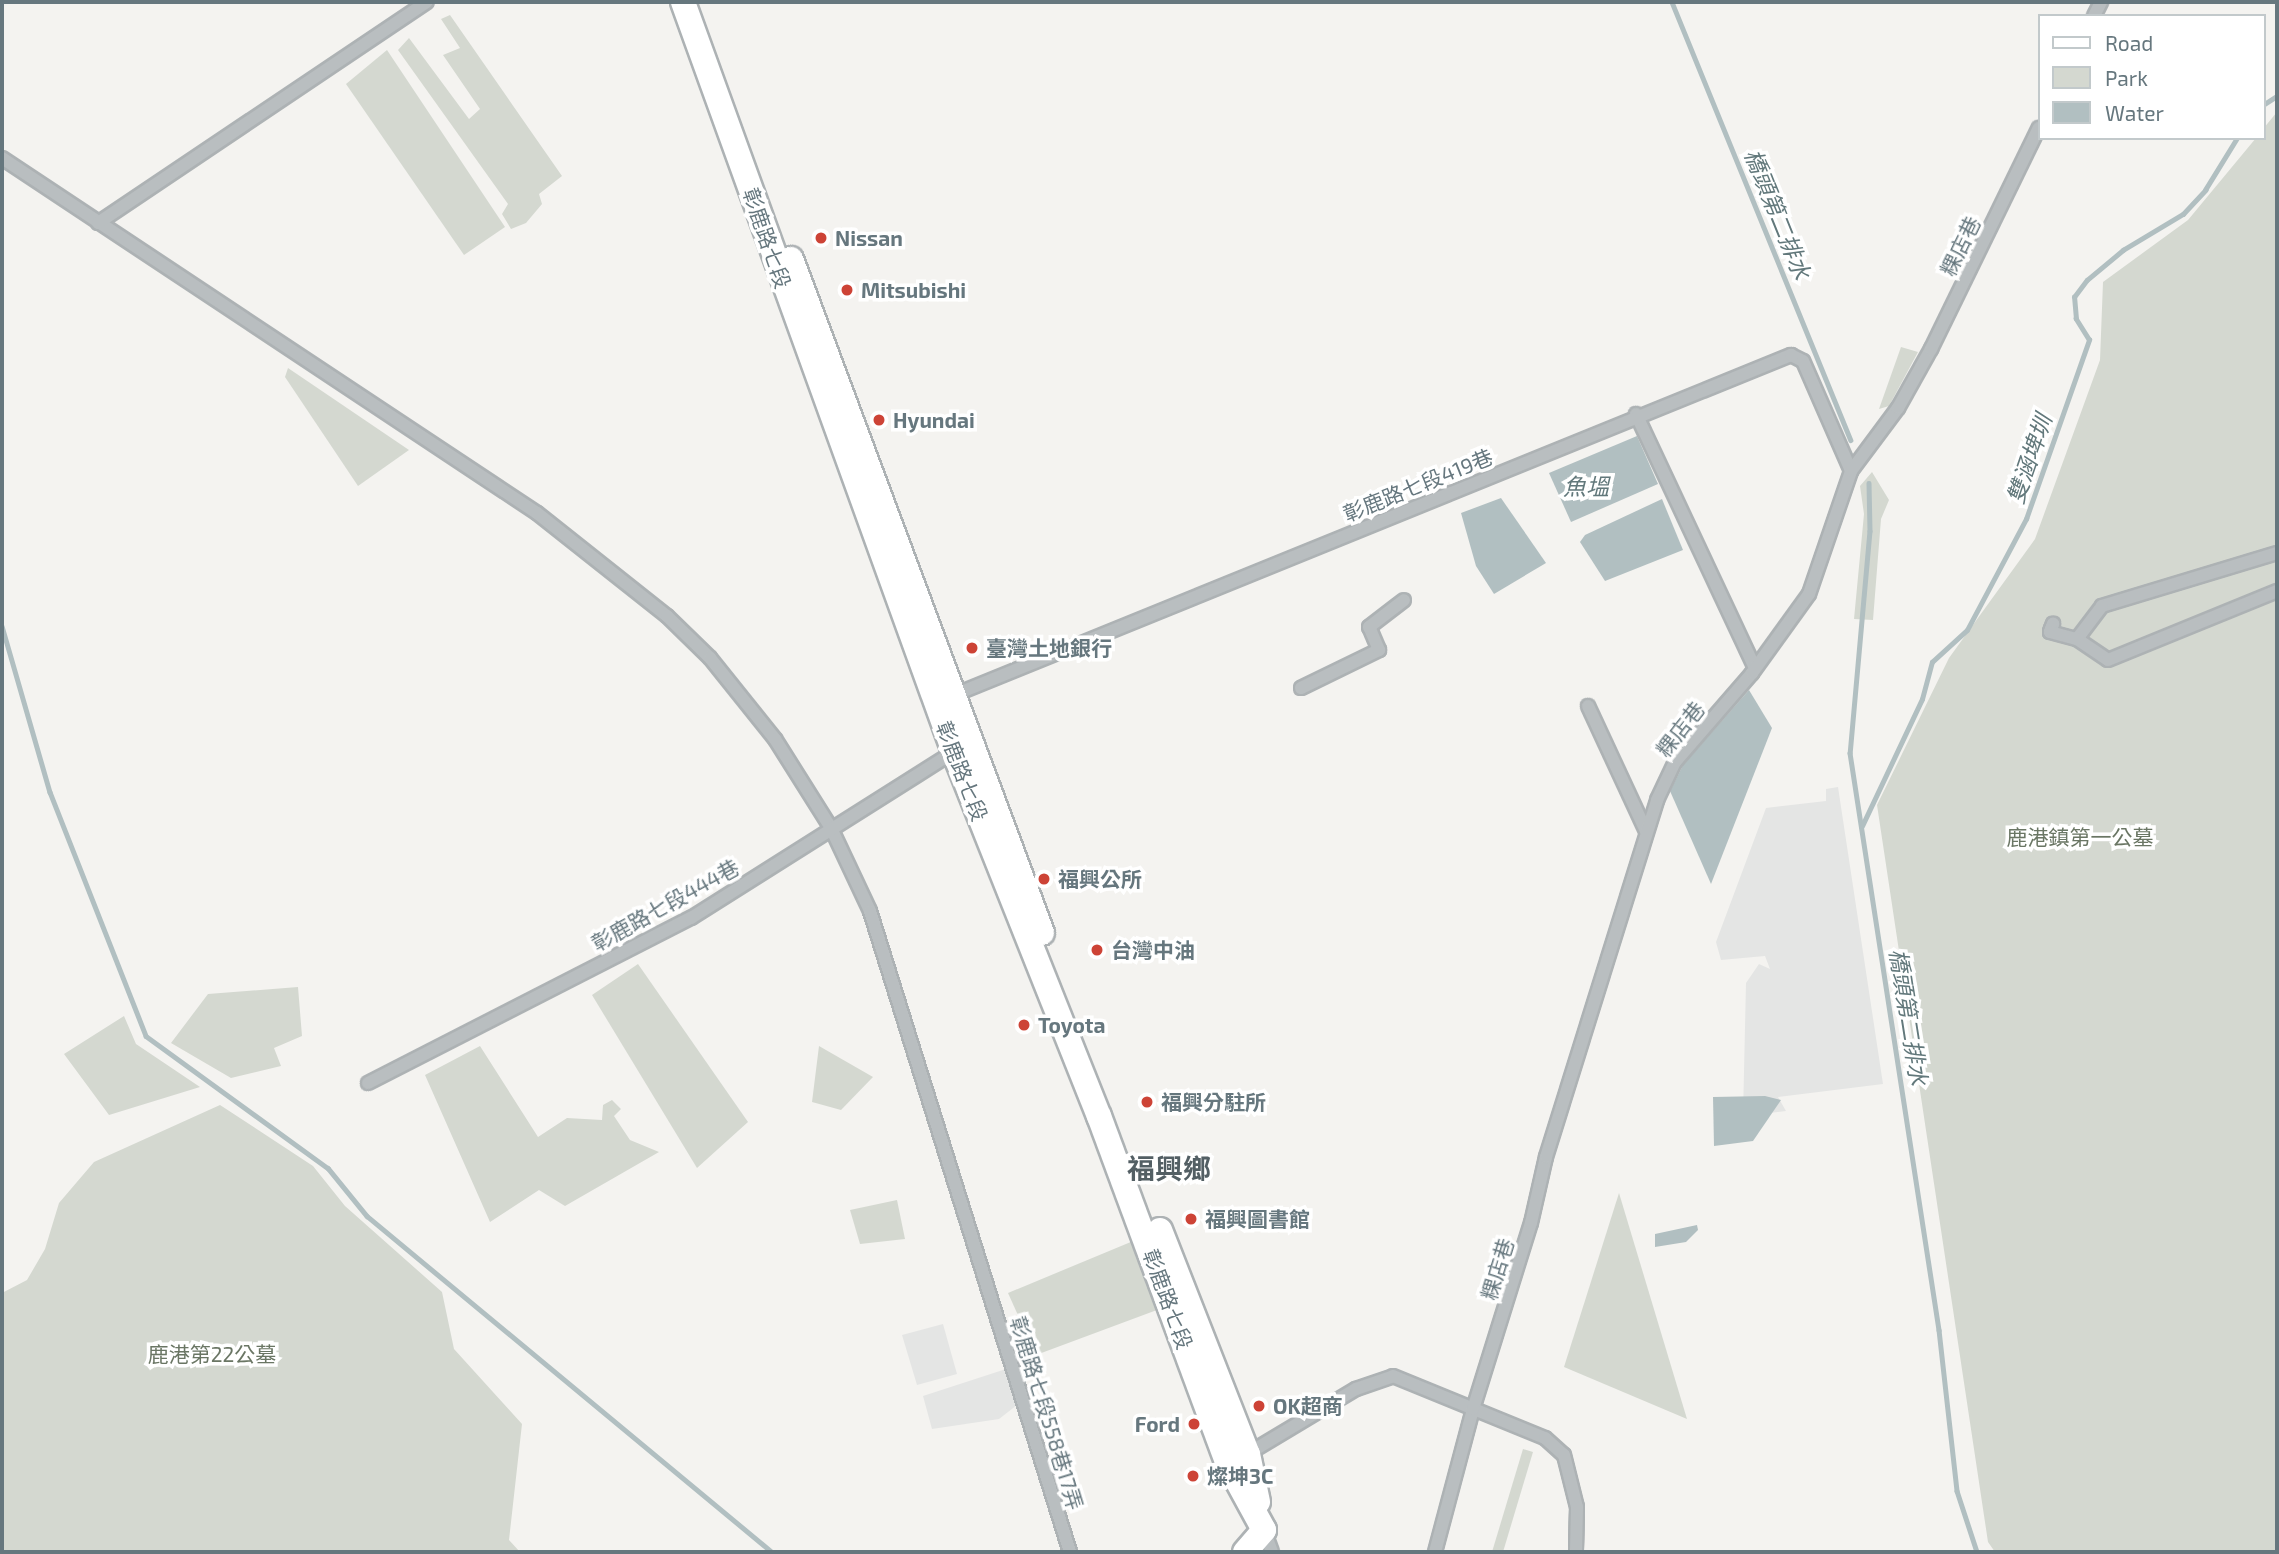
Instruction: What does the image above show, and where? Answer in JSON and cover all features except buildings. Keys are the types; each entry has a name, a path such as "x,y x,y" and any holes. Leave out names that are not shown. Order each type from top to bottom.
{"main road":[{"name":"彰鹿路七段","path":"683,2 962,747 1268,1541"},
{"name":"彰鹿路七段","path":"699,2 944,699"},
{"path":"1245,1552 1268,1541"}],"street":[{"path":"98,223 427,2"},
{"name":"粿店巷","path":"1435,1552 1473,1409 1646,831 1675,762 1755,668 1809,594 1851,471 1898,408 1931,349 2038,130"},
{"name":"彰鹿路七段558巷17弄","path":"2,158 537,513 603,564 710,658 775,740 831,828 876,929 1070,1552"},
{"name":"彰鹿路七段419巷","path":"944,699 1636,414 1791,355 1803,362 1851,471"},
{"path":"1636,414 1755,668"},
{"path":"2077,639 2102,606 2277,553"},
{"path":"2050,632 2077,639 2108,660 2277,591"},
{"path":"1301,688 1379,650 1369,627 1404,600"},
{"path":"1588,706 1646,831"},
{"name":"彰鹿路七段444巷","path":"368,1083 691,918 962,747"},
{"path":"1238,1459 1373,1382 1393,1376 1545,1438 1564,1455 1577,1507 1576,1552"}],"shaded area":[{"path":"1838,787 1883,1084 1778,1097 1786,1111 1743,1116 1746,983 1759,964 1770,969 1765,956 1721,960 1716,942 1766,808 1826,801 1826,789"},
{"path":"943,1324 957,1374 917,1385 902,1335"},
{"path":"1006,1369 1017,1405 999,1419 932,1429 923,1396"}],"green space":[{"path":"450,15 562,176 539,194 542,204 526,223 511,229 502,214 508,204 398,50 409,38 469,119 480,109 443,55 460,48 441,19"},
{"path":"387,50 505,227 464,255 346,84"},
{"name":"鹿港鎮第一公墓","path":"2277,112 2277,1546 2274,1552 1995,1552 1988,1542 1877,805 1949,658 2035,539 2100,360 2103,282 2188,220 2254,140 2265,140 2265,127"},
{"path":"1901,347 1918,352 1889,406 1879,409"},
{"path":"288,368 409,450 358,486 285,377"},
{"path":"1872,472 1889,500 1881,519 1873,620 1854,619 1864,514 1860,486"},
{"path":"638,964 748,1122 697,1168 592,995"},
{"path":"298,987 302,1036 274,1048 281,1066 231,1078 171,1043 208,994"},
{"path":"124,1016 136,1044 200,1087 109,1115 64,1054"},
{"path":"480,1046 538,1137 567,1118 602,1120 603,1105 612,1100 621,1109 614,1116 630,1140 659,1152 565,1206 539,1190 490,1222 425,1075"},
{"path":"819,1046 873,1077 841,1110 812,1102"},
{"name":"鹿港第22公墓","path":"220,1105 313,1166 345,1206 442,1292 454,1349 522,1424 509,1540 520,1552 2,1552 2,1293 27,1280 45,1249 59,1203 94,1162"},
{"path":"1619,1193 1687,1419 1564,1367"},
{"path":"897,1200 905,1239 860,1244 850,1210"},
{"path":"1138,1239 1165,1307 1036,1355 1008,1293"},
{"path":"1523,1449 1533,1452 1503,1552 1492,1552"}],"water":[{"name":"魚塭","path":"1637,436 1658,484 1571,522 1549,473"},
{"path":"1501,498 1546,563 1494,594 1476,566 1461,513"},
{"name":"魚塭","path":"1662,499 1683,550 1605,581 1580,542 1585,535"},
{"path":"1749,690 1772,728 1711,884 1670,791 1683,765"},
{"path":"1765,1096 1781,1100 1753,1141 1714,1146 1713,1097"},
{"path":"1697,1225 1698,1230 1686,1242 1655,1247 1655,1234"}],"waterway":[{"name":"橋頭第二排水","path":"1672,2 1851,440"},
{"name":"雙涵埤圳","path":"2265,104 2277,96"},
{"name":"雙涵埤圳","path":"1862,826 1922,699 1932,662 1967,630 2026,519 2089,340 2076,319 2074,297 2087,280 2123,250 2183,214 2205,190 2236,140"},
{"name":"橋頭第二排水","path":"1869,483 1870,531 1850,753 1939,1330 1957,1491 1977,1552"},
{"path":"2,626 50,792 146,1036 328,1168 367,1216 772,1552"}],"place":[{"name":"Nissan","path":"821,238"},
{"name":"Mitsubishi","path":"847,290"},
{"name":"Hyundai","path":"879,420"},
{"name":"臺灣土地銀行","path":"972,648"},
{"name":"福興公所","path":"1044,879"},
{"name":"台灣中油","path":"1097,950"},
{"name":"Toyota","path":"1024,1025"},
{"name":"福興分駐所","path":"1147,1102"},
{"name":"福興圖書館","path":"1191,1219"},
{"name":"OK超商","path":"1259,1406"},
{"name":"Ford","path":"1194,1424"},
{"name":"燦坤3C","path":"1193,1476"}],"district":[{"name":"福興鄉","path":"1169,1168"}]}
